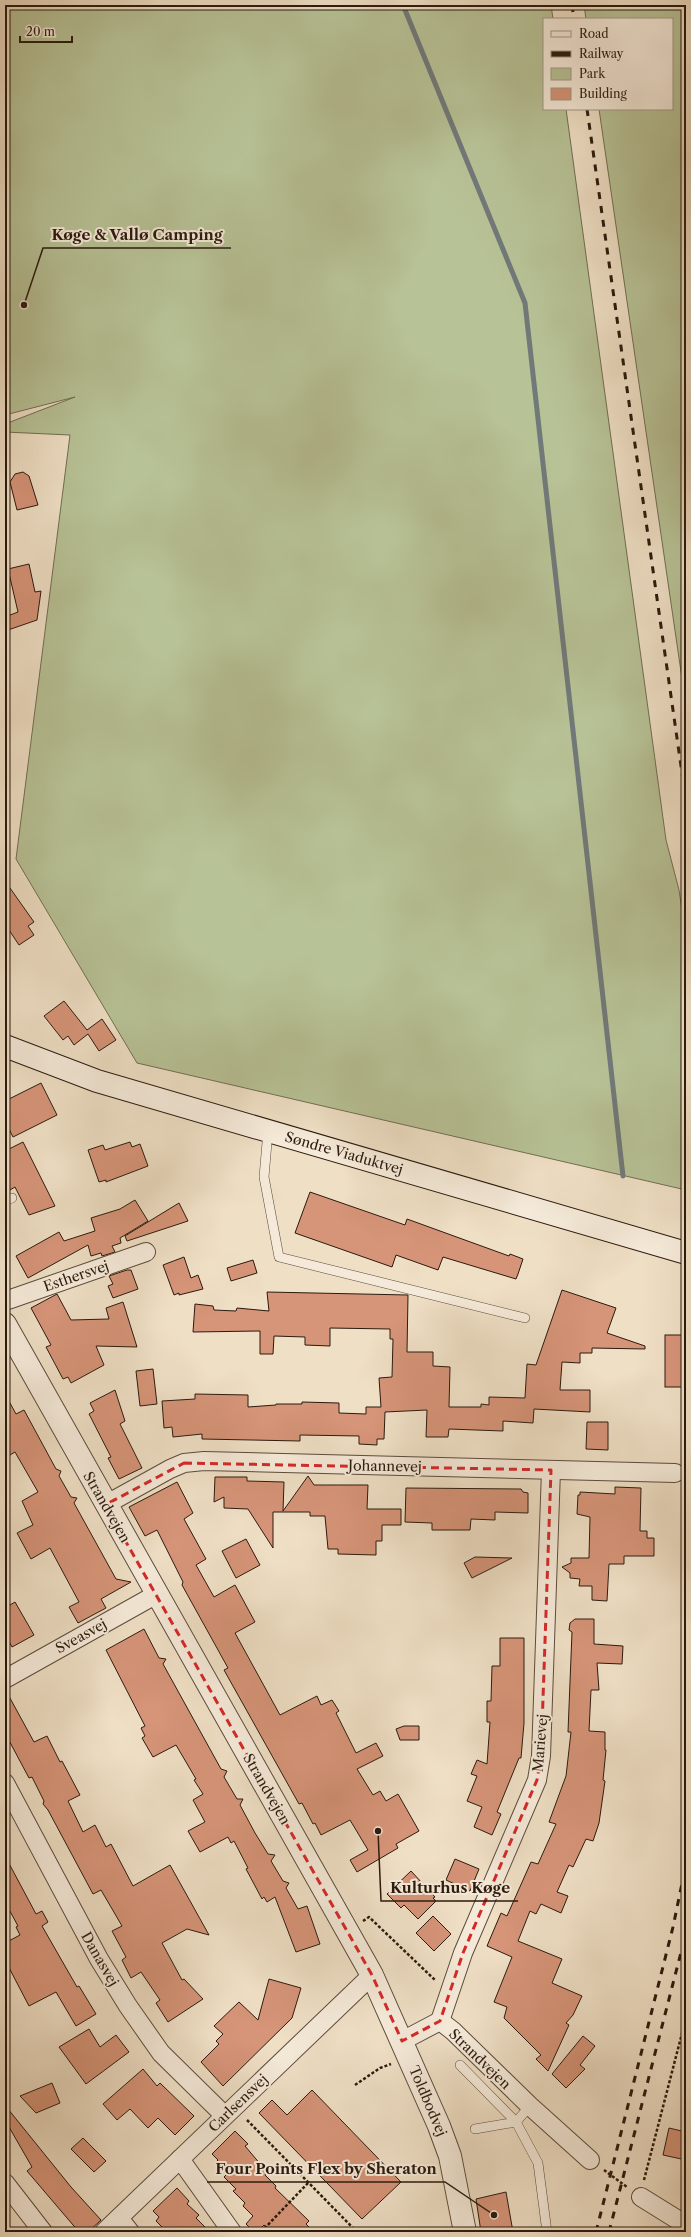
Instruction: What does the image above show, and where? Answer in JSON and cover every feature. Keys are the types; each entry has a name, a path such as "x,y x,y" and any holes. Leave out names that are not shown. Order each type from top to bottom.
{"street":[{"name":"Søndre Viaduktvej","path":"5,1046 97,1081 686,1253"},
{"name":"Esthersvej","path":"5,1301 146,1252"},
{"name":"Strandvejen","path":"5,1324 105,1505 157,1594 372,1975 406,2049 440,2021 453,2030 530,2106 590,2160"},
{"name":"Johannevej","path":"105,1505 170,1469 184,1463 204,1461 675,1472"},
{"name":"Marievej","path":"440,2021 448,1992 537,1780 541,1756 551,1470"},
{"name":"Sveasvej","path":"5,1679 157,1594"},
{"name":"Danasvej","path":"5,1783 99,1959 128,2006 161,2053 229,2111"},
{"name":"Carlsensvej","path":"104,2232 372,1975"},
{"name":"Toldbodvej","path":"406,2049 439,2126 450,2156 465,2232"},
{"path":"180,2159 232,2232"},
{"path":"5,2183 43,2232"},
{"path":"641,2197 686,2225"},
{"path":"119,2218 130,2232"}],"lane":[{"path":"268,1131 264,1177 279,1257 525,1318"},
{"path":"460,2065 516,2122 538,2162 547,2232"},
{"path":"475,2129 516,2122 530,2106"}],"path":[{"path":"347,1931 369,1917 448,1992"},
{"path":"590,2160 641,2197 686,2018"},
{"path":"355,2085 406,2049"},
{"path":"229,2111 308,2183 357,2232"},
{"path":"261,2232 308,2183"}],"highlighted area":[{"path":"184,1463 551,1470 541,1756 537,1780 463,1953 440,2021 402,2041 372,1975 105,1505"}],"green space":[{"path":"5,5 551,5 553,18 543,18 543,110 566,110 666,840 679,890 686,937 686,1190 137,1063 16,859 70,435 5,432 5,424 75,397 5,415"},
{"path":"584,5 686,5 686,706 599,110 673,110 673,18 586,18"}],"building":[{"path":"23,472 29,476 38,505 17,510 10,482 15,474"},
{"path":"29,564 35,592 41,591 37,620 5,631 5,617 18,612 8,569"},
{"path":"5,881 34,922 28,926 34,935 19,945 5,924"},
{"path":"64,1001 87,1030 102,1019 116,1040 99,1051 88,1034 74,1045 68,1036 63,1040 44,1016"},
{"path":"41,1083 57,1115 13,1137 5,1121 5,1101"},
{"path":"23,1142 55,1206 29,1215 15,1187 10,1190 5,1179 5,1151"},
{"path":"130,1142 132,1147 140,1144 148,1166 106,1182 106,1180 99,1182 88,1150 103,1145 105,1150"},
{"path":"310,1192 405,1225 407,1219 509,1256 510,1254 523,1259 516,1279 443,1257 438,1270 396,1255 392,1267 295,1233"},
{"path":"135,1200 148,1221 120,1238 121,1243 112,1246 115,1252 102,1256 101,1253 91,1256 88,1245 28,1278 16,1256 59,1232 64,1241 95,1231 91,1218 120,1209"},
{"path":"179,1203 188,1221 127,1241 125,1236"},
{"path":"184,1257 191,1278 198,1275 203,1289 174,1295 163,1265"},
{"path":"253,1260 257,1273 231,1281 227,1268"},
{"path":"131,1270 138,1289 113,1298 108,1286 113,1284 109,1276"},
{"path":"562,1290 616,1308 607,1333 645,1346 645,1349 592,1348 592,1353 580,1353 580,1363 562,1362 560,1390 590,1390 590,1412 534,1409 533,1423 503,1421 503,1431 449,1429 448,1437 426,1437 427,1410 385,1412 384,1439 377,1439 377,1445 359,1444 359,1436 300,1435 300,1441 202,1439 202,1434 173,1437 172,1427 164,1428 162,1401 195,1399 195,1394 248,1395 248,1407 276,1404 302,1404 302,1402 339,1403 339,1413 366,1414 366,1407 381,1407 379,1378 392,1377 393,1339 390,1339 390,1329 330,1328 330,1346 305,1345 305,1337 274,1336 273,1354 260,1354 260,1331 193,1332 195,1304 213,1306 214,1310 236,1311 237,1308 269,1311 267,1292 408,1295 407,1352 433,1352 433,1366 450,1367 449,1407 481,1407 481,1404 489,1405 489,1397 525,1398 527,1364 536,1365"},
{"path":"57,1294 71,1320 109,1319 106,1308 123,1302 137,1347 96,1346 104,1365 71,1383 68,1377 63,1379 46,1347 51,1345 31,1308"},
{"path":"665,1335 686,1335 686,1387 665,1387"},
{"path":"153,1369 157,1404 140,1406 136,1371"},
{"path":"115,1390 125,1421 120,1424 142,1468 119,1479 108,1458 111,1457 89,1414 94,1411 90,1403"},
{"path":"5,1394 16,1414 24,1410 56,1469 61,1471 59,1476 71,1497 77,1498 74,1503 116,1579 131,1582 101,1599 106,1608 78,1623 69,1607 79,1602 50,1548 31,1559 17,1533 33,1525 22,1501 38,1492 15,1452 5,1458"},
{"path":"587,1422 608,1422 608,1450 586,1449"},
{"path":"308,1476 314,1485 368,1485 367,1509 401,1509 401,1525 382,1525 382,1541 376,1541 376,1555 338,1554 338,1549 328,1549 325,1516 310,1516 310,1512 273,1512 273,1548 248,1509 224,1508 224,1497 214,1502 215,1477 247,1477 247,1481 284,1482 283,1511"},
{"path":"177,1482 193,1513 184,1519 206,1559 196,1565 214,1597 235,1585 255,1622 235,1633 280,1715 317,1696 321,1705 332,1700 339,1711 336,1713 356,1753 376,1743 383,1756 357,1769 373,1795 380,1791 386,1801 398,1794 419,1831 396,1844 398,1848 357,1872 350,1860 368,1850 350,1820 321,1835 315,1823 313,1824 302,1803 299,1804 224,1670 228,1668 182,1585 183,1582 157,1530 145,1536 129,1507"},
{"path":"615,1487 641,1488 640,1531 647,1531 647,1538 654,1538 654,1556 624,1556 624,1564 609,1564 607,1601 592,1600 592,1586 579,1586 580,1579 570,1578 570,1573 562,1567 571,1563 571,1558 589,1558 590,1517 577,1514 578,1495 580,1495 580,1492 615,1494"},
{"path":"406,1488 521,1489 523,1492 528,1493 528,1513 495,1512 495,1520 471,1519 470,1530 432,1530 432,1523 405,1522"},
{"path":"246,1539 260,1565 236,1578 222,1551"},
{"path":"475,1557 512,1558 472,1578 464,1563"},
{"path":"15,1602 34,1635 12,1647 5,1634 5,1608"},
{"path":"575,1619 594,1619 594,1644 623,1646 622,1664 597,1663 599,1690 591,1690 589,1731 605,1732 606,1750 603,1780 605,1781 599,1823 593,1841 586,1839 573,1867 569,1865 557,1892 568,1896 561,1913 541,1904 536,1914 530,1911 518,1941 562,1959 552,1983 582,1996 573,2015 566,2023 569,2025 548,2071 536,2059 541,2055 504,2018 507,2007 494,2002 512,1957 487,1946 501,1913 507,1916 531,1862 538,1864 556,1824 549,1822 566,1776 571,1732 568,1732 572,1632 569,1630 570,1623"},
{"path":"144,1629 159,1658 166,1659 163,1664 221,1769 227,1771 224,1777 237,1799 243,1799 240,1805 255,1833 268,1854 275,1855 271,1861 283,1881 289,1883 286,1888 298,1909 307,1906 320,1944 296,1952 275,1897 267,1902 264,1897 262,1899 246,1869 248,1868 234,1841 231,1843 228,1837 200,1852 188,1831 205,1822 193,1800 203,1794 176,1745 153,1757 142,1738 145,1736 141,1728 145,1726 106,1650"},
{"path":"500,1638 524,1638 524,1723 521,1758 519,1758 497,1812 501,1814 492,1835 474,1827 482,1807 467,1801 477,1776 471,1774 477,1760 487,1764 490,1722 487,1722 487,1701 491,1701 492,1666 500,1666"},
{"path":"5,1689 34,1742 47,1736 60,1762 62,1761 80,1795 68,1801 83,1832 95,1825 106,1847 111,1844 133,1886 170,1865 209,1935 187,1929 162,1943 182,1980 184,1979 203,1999 168,2022 156,2003 160,2000 141,1972 131,1978 122,1960 126,1957 112,1931 122,1926 101,1890 93,1894 48,1810 43,1804 44,1801 32,1777 29,1778 5,1733"},
{"path":"404,1726 419,1726 419,1740 400,1740 396,1729"},
{"path":"5,1856 36,1914 42,1911 48,1922 42,1926 77,1987 79,1986 96,2014 76,2026 56,1992 29,2006 5,1960 5,1943 20,1935 16,1927 18,1926 5,1902"},
{"path":"455,1859 479,1869 470,1891 446,1880"},
{"path":"411,1871 435,1897 433,1898 436,1901 418,1919 404,1905 401,1908 387,1894"},
{"path":"433,1916 451,1934 434,1951 416,1933"},
{"path":"269,1979 301,1988 292,2018 223,2086 201,2062 219,2044 216,2041 223,2034 214,2026 239,2002 258,2020"},
{"path":"89,2029 100,2047 116,2035 129,2052 86,2084 59,2047"},
{"path":"583,2036 595,2046 580,2065 585,2069 566,2088 552,2074"},
{"path":"143,2069 157,2086 160,2083 194,2116 175,2135 158,2118 148,2128 130,2109 117,2120 103,2104"},
{"path":"52,2083 60,2103 36,2113 20,2096"},
{"path":"312,2090 401,2182 362,2219 259,2113 272,2100 287,2115"},
{"path":"8,2109 71,2187 101,2220 88,2232 79,2232 27,2171 32,2167 5,2120 5,2111"},
{"path":"669,2128 686,2132 686,2160 663,2155"},
{"path":"235,2131 248,2144 245,2146 267,2172 265,2175 276,2186 275,2188 309,2221 306,2224 314,2232 272,2232 264,2225 257,2232 254,2232 246,2224 253,2216 243,2206 245,2203 233,2191 236,2189 224,2177 227,2174 215,2163 218,2160 212,2154"},
{"path":"83,2138 106,2161 94,2172 71,2149"},
{"path":"177,2188 189,2201 187,2204 199,2215 196,2218 210,2232 167,2232 156,2221 159,2217 153,2211"},
{"path":"506,2192 513,2232 481,2232 476,2199"}],"waterway":[{"path":"403,5 525,303 623,1176"}],"railway":[{"path":"572,5 574,18"},
{"path":"587,110 686,801"},
{"path":"596,2232 673,1927 686,1864"},
{"path":"609,2232 686,1933"}],"place":[{"name":"Køge & Vallø Camping","path":"24,305"},
{"name":"Kulturhus Køge","path":"378,1831"},
{"name":"Four Points Flex by Sheraton","path":"494,2215"}]}
